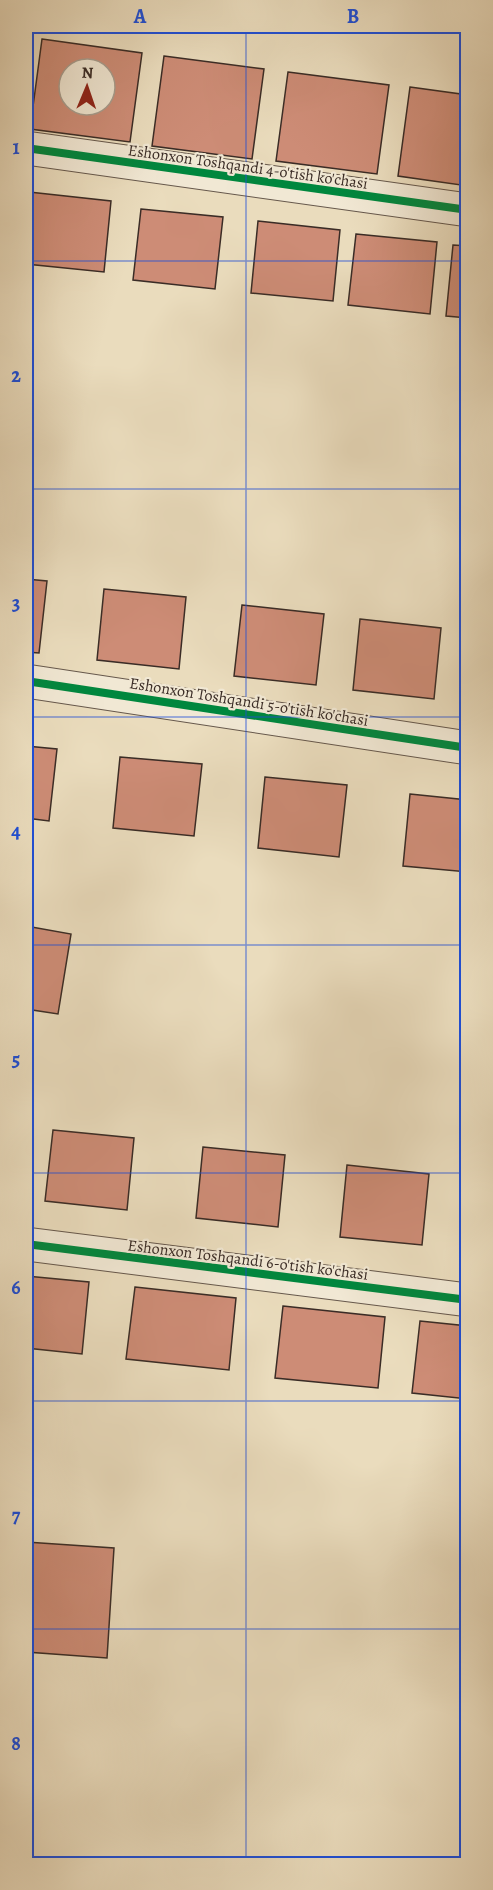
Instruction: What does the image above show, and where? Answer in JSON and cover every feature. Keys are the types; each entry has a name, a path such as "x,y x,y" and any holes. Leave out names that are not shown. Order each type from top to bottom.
{"street":[{"name":"Eshonxon Toshqandi 4-o'tish ko'chasi","path":"26,148 468,210"},
{"name":"Eshonxon Toshqandi 5-o'tish ko'chasi","path":"26,681 468,748"},
{"name":"Eshonxon Toshqandi 6-o'tish ko'chasi","path":"26,1244 468,1300"}],"building":[{"path":"42,39 142,53 130,142 30,129"},
{"path":"164,56 264,69 252,159 152,146"},
{"path":"288,72 389,85 377,174 276,161"},
{"path":"410,87 468,95 468,186 398,176"},
{"path":"29,192 111,201 104,272 26,264"},
{"path":"141,209 223,217 215,289 133,280"},
{"path":"258,221 340,230 333,301 251,293"},
{"path":"356,234 437,242 430,314 348,305"},
{"path":"453,245 468,246 468,318 446,316"},
{"path":"26,579 47,581 39,653 26,652"},
{"path":"104,589 186,597 179,669 97,660"},
{"path":"242,605 324,614 316,685 234,676"},
{"path":"360,619 441,628 434,699 353,690"},
{"path":"26,746 57,749 49,821 26,818"},
{"path":"120,757 202,764 194,836 113,828"},
{"path":"265,777 347,785 339,857 258,848"},
{"path":"410,794 468,800 468,872 403,866"},
{"path":"26,926 71,934 58,1014 26,1009"},
{"path":"53,1130 134,1138 127,1210 45,1201"},
{"path":"203,1147 285,1155 278,1227 196,1218"},
{"path":"347,1165 429,1174 422,1245 340,1237"},
{"path":"26,1276 89,1282 82,1354 26,1348"},
{"path":"135,1287 236,1298 229,1370 126,1359"},
{"path":"283,1306 385,1317 378,1388 275,1378"},
{"path":"420,1321 468,1326 468,1399 412,1393"},
{"path":"26,1542 114,1548 107,1658 26,1652"}],"cycle path":[{"path":"26,148 468,210"},
{"path":"26,681 468,748"},
{"path":"26,1244 468,1300"}]}
